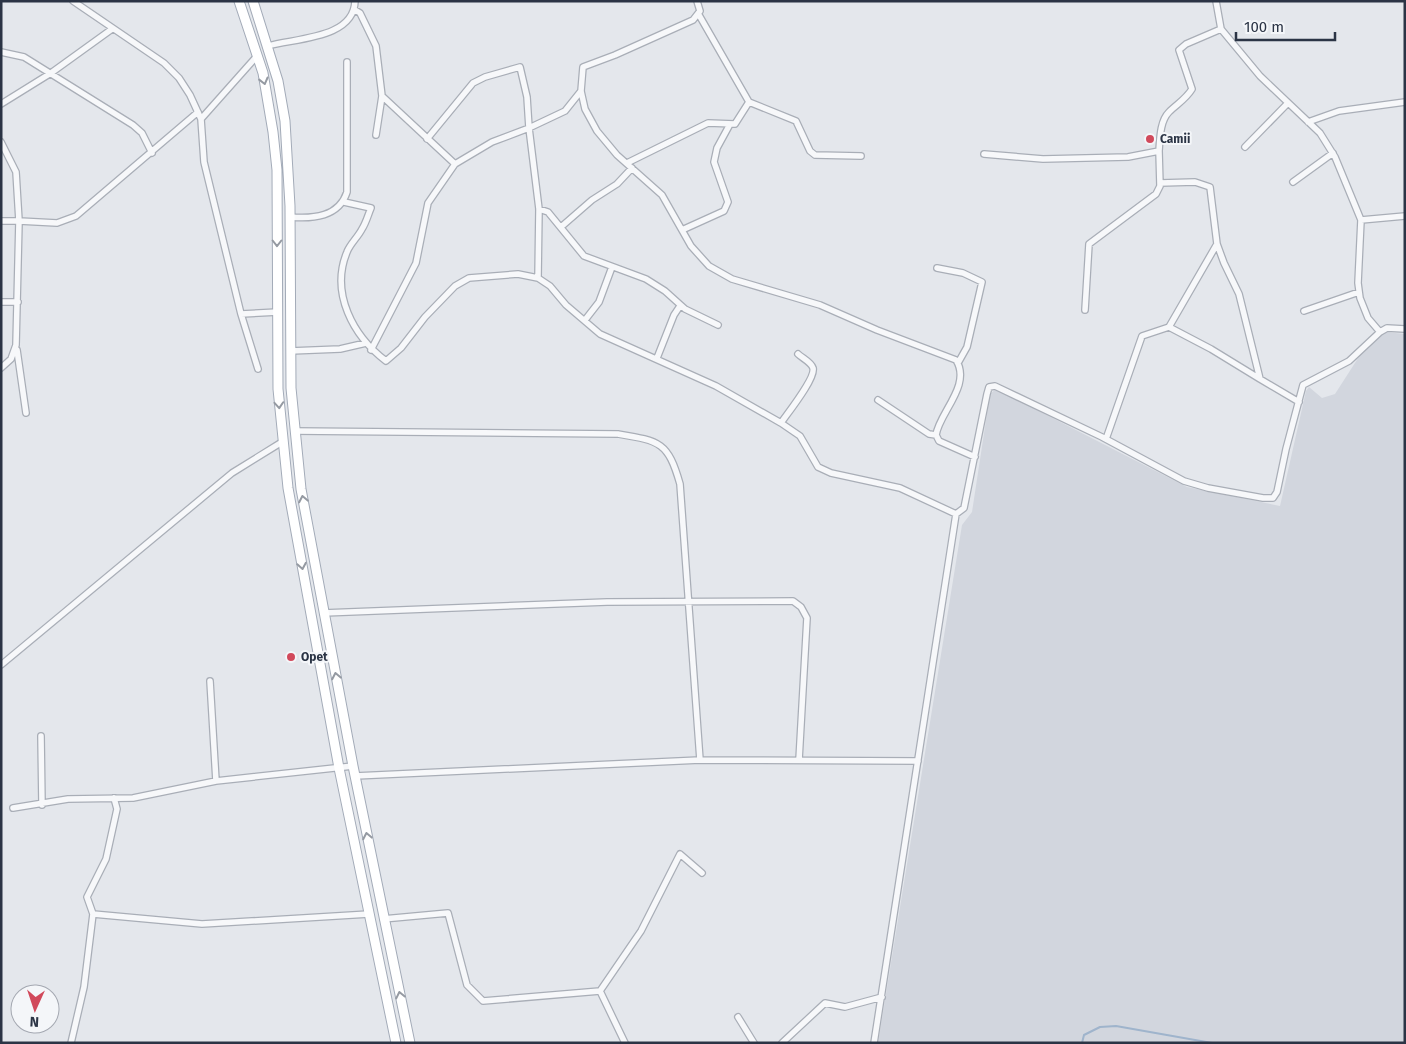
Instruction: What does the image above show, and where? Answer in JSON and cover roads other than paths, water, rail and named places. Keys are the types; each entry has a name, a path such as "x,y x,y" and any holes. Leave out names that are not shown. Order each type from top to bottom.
{"main road":[{"path":"239,1 269,98 277,170 278,389 282,442 293,516 340,768 396,1043"},
{"path":"252,1 278,81 285,122 289,165 290,352 294,431 301,489 353,766 410,1043"}],"street":[{"path":"73,1 164,63 190,95 201,119 204,162 241,314 258,370"},
{"path":"268,46 339,29 355,10 355,1"},
{"path":"697,1 699,15 749,102 796,121 810,151 815,155 861,156"},
{"path":"1216,1 1221,29 1260,76 1320,133 1333,153 1361,220 1359,292 1368,318 1380,332"},
{"path":"355,10 360,13 376,46 382,96 376,134"},
{"path":"699,15 694,20 659,36 615,55 585,65 582,70 581,91 585,109 597,131 629,166 662,195 702,260 724,276 820,305 877,330 954,358 958,363"},
{"path":"1,104 51,73 112,29"},
{"path":"1084,310 1088,244 1156,194 1160,183 1159,151 1162,127 1168,113 1186,98 1192,89 1179,50 1186,44 1221,29"},
{"path":"1,52 24,56 138,128 152,152"},
{"path":"201,119 257,56"},
{"path":"290,217 308,218 322,216 335,210 344,202 346,192 347,62"},
{"path":"427,138 473,83 485,77 520,67 527,97 539,209 538,278"},
{"path":"371,350 416,263 428,203 454,164 492,142 552,119 565,111 581,91"},
{"path":"382,96 454,164"},
{"path":"682,230 724,211 727,207 728,202 714,162 718,144 729,126 738,120 749,102"},
{"path":"1308,122 1339,111 1405,102"},
{"path":"1244,147 1288,103"},
{"path":"1,221 49,224 71,219 198,112"},
{"path":"561,226 592,200 617,184 629,166 708,124 716,122 729,126"},
{"path":"1,142 16,172 19,221 16,345 26,413"},
{"path":"984,154 1043,160 1128,156 1159,151"},
{"path":"1293,182 1333,153"},
{"path":"1160,183 1195,182 1210,188 1217,244 1239,294 1260,379"},
{"path":"344,202 371,208 363,228 347,250 342,282 344,302 352,324 371,350 386,361 401,348 424,317 449,292 469,278 518,274 538,278 550,286 600,334 716,386 800,436 818,467 831,473 900,488 956,514"},
{"path":"539,209 548,212 584,256 653,283 680,306 718,325"},
{"path":"1361,220 1405,216"},
{"path":"1106,439 1142,336 1168,327 1217,244"},
{"path":"585,320 599,302 612,266"},
{"path":"936,436 956,394 958,363 967,347 982,282 964,273 937,268"},
{"path":"1304,311 1359,292"},
{"path":"1,302 18,302"},
{"path":"657,358 674,315 680,306"},
{"path":"241,314 278,312"},
{"path":"1168,327 1211,349 1299,402"},
{"path":"874,1043 956,514 964,508 989,387 995,386 1106,439 1184,481 1217,490 1273,498 1277,492 1286,448 1303,385 1349,361 1380,332 1387,328 1405,329"},
{"path":"290,352 340,349 366,343"},
{"path":"1,368 11,359 16,345"},
{"path":"780,423 808,382 813,371 811,364 798,354"},
{"path":"878,400 929,434 936,436 939,441 975,458"},
{"path":"294,431 618,434 655,443 667,450 673,459 680,484 690,600 700,760"},
{"path":"1,665 232,472 282,442"},
{"path":"324,613 690,600 793,601 801,607 807,618 799,760"},
{"path":"210,681 216,782"},
{"path":"41,736 42,805"},
{"path":"355,776 700,760 918,761"},
{"path":"14,808 42,805 68,799 133,798 216,782 353,766"},
{"path":"71,1043 84,987 93,914 87,897 106,859 117,808 114,798"},
{"path":"600,991 641,931 680,854 702,874"},
{"path":"384,919 448,913 467,985 484,1002 600,991"},
{"path":"93,914 202,924 369,914"},
{"path":"600,991 625,1043"},
{"path":"782,1043 826,1003 845,1007 882,997"},
{"path":"738,1016 754,1043"}],"waterway":[{"path":"1082,1043 1084,1035 1100,1027 1116,1026 1212,1043"}],"place":[{"name":"Camii","path":"1150,139"},
{"name":"Opet","path":"291,657"}]}
